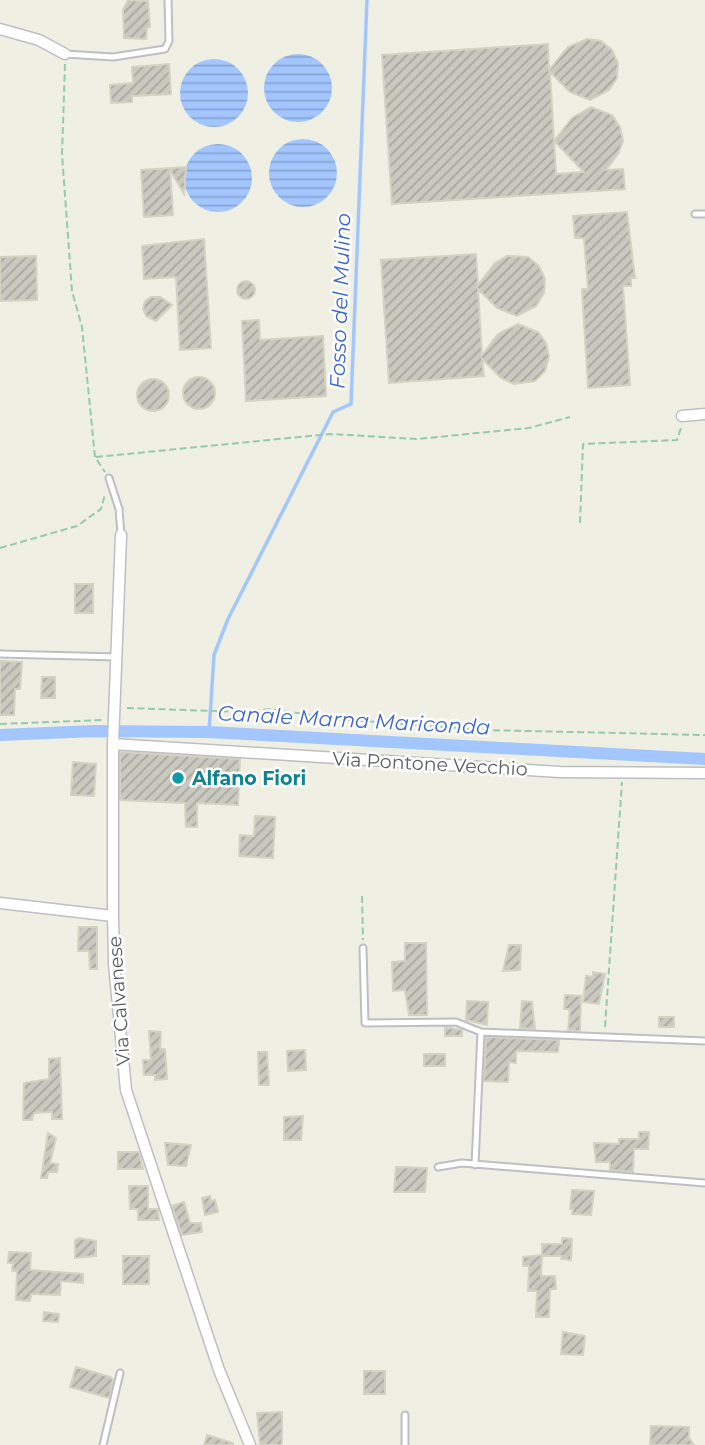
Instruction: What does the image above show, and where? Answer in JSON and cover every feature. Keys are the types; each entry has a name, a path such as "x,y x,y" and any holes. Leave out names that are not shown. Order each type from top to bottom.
{"street":[{"path":"0,29 39,40 65,54"},
{"path":"682,416 705,414"},
{"name":"Via Calvanese","path":"121,536 113,742 113,916 114,964 126,1090 219,1370 250,1445"},
{"name":"Via Pontone Vecchio","path":"113,742 546,771 705,773"},
{"path":"0,902 113,916"}],"lane":[{"path":"65,54 113,57 164,50 169,41 168,0"},
{"path":"695,214 705,214"},
{"path":"109,478 119,509 121,536"},
{"path":"0,654 118,657"},
{"path":"363,948 365,1023 456,1022 481,1031 705,1041"},
{"path":"475,1165 481,1031"},
{"path":"438,1167 475,1165 705,1183"},
{"path":"103,1445 120,1373"},
{"path":"405,1415 405,1445"}],"path":[{"path":"0,548 76,526 101,509 109,478 95,457 82,327 72,291 62,154 65,54"},
{"path":"580,523 583,444 677,440 681,434 682,416"},
{"path":"95,457 330,434 417,439 529,428 570,418"},
{"path":"0,724 205,710 270,709 361,721 483,730 705,735"},
{"path":"605,1035 623,772"},
{"path":"362,896 363,948"}],"water":[{"path":"305,54 326,69 332,81 330,101 322,112 305,122 291,122 274,112 266,101 264,81 274,64 285,56"},
{"path":"214,59 227,61 238,69 246,80 246,106 238,117 227,125 214,127 201,125 190,117 182,106 180,93 182,80 190,69 201,61"},
{"path":"310,139 331,154 337,166 335,186 327,197 310,207 296,207 279,197 271,186 269,166 279,149 290,141"},
{"path":"225,144 246,159 252,171 250,191 242,202 225,212 211,212 194,202 186,191 184,171 194,154 205,146"}],"building":[{"path":"128,0 148,1 150,27 147,28 146,39 124,38 123,10"},
{"path":"587,39 601,41 612,50 618,63 617,78 609,90 590,100 570,92 550,72 554,141 572,118 591,107 612,115 620,127 623,141 618,154 606,170 623,169 625,189 392,204 382,55 548,44 549,70 568,47","holes":["554,141 584,172 556,174"]},
{"path":"169,64 171,94 132,96 132,102 111,103 110,85 133,83 132,67"},
{"path":"186,167 184,194 170,170 173,215 144,217 141,170"},
{"path":"627,212 635,278 631,278 631,286 623,286 630,385 588,388 582,289 588,289 584,238 575,238 573,216"},
{"path":"204,239 211,348 180,350 176,277 144,279 142,246"},
{"path":"476,254 478,285 495,263 507,256 528,257 539,266 545,279 544,293 536,306 517,316 497,308 478,289 482,355 498,334 518,324 538,332 546,343 549,357 545,371 535,381 514,384 501,378 482,359 484,376 389,383 381,260"},
{"path":"36,256 37,300 0,301 0,257"},
{"path":"246,281 252,284 255,290 252,296 246,299 240,296 237,290 240,284"},
{"path":"151,297 160,297 172,305 156,321 146,316 143,309 145,301"},
{"path":"259,320 260,340 323,336 326,396 246,401 242,321"},
{"path":"199,377 210,382 215,393 210,404 199,409 188,404 183,393 188,382"},
{"path":"153,379 164,384 169,395 164,406 153,411 142,406 137,395 142,384"},
{"path":"75,584 93,584 93,613 75,613"},
{"path":"0,661 22,662 20,689 15,689 14,715 0,715"},
{"path":"42,677 55,677 55,698 41,698"},
{"name":"Alfano Fiori","path":"120,752 240,759 238,805 197,803 197,827 186,827 185,803 120,800"},
{"path":"73,762 96,764 94,796 71,795"},
{"path":"255,816 275,817 273,858 239,856 240,835 254,836"},
{"path":"79,927 97,927 97,969 90,969 89,951 78,951"},
{"path":"405,943 426,943 427,1015 409,1015 405,990 393,991 392,962 405,961"},
{"path":"509,945 521,945 520,970 503,971"},
{"path":"593,972 605,974 599,1004 583,1002 586,976 593,977"},
{"path":"565,995 581,996 580,1031 568,1030 570,1009 564,1009"},
{"path":"467,1001 488,1002 487,1025 466,1020"},
{"path":"522,1001 532,1002 535,1029 520,1028"},
{"path":"659,1017 674,1017 674,1027 659,1027"},
{"path":"445,1027 462,1030 462,1036 445,1036"},
{"path":"149,1031 161,1032 160,1049 165,1049 167,1079 155,1080 155,1075 144,1075 143,1060 151,1060"},
{"path":"486,1037 559,1040 558,1052 516,1051 516,1063 509,1062 508,1082 484,1081"},
{"path":"305,1050 306,1070 288,1071 287,1051"},
{"path":"258,1052 267,1052 269,1085 259,1085"},
{"path":"424,1054 445,1054 445,1066 424,1066"},
{"path":"60,1058 62,1119 52,1119 52,1112 34,1113 32,1120 23,1120 24,1083 49,1079 49,1059"},
{"path":"303,1116 301,1140 284,1140 284,1117"},
{"path":"639,1132 649,1132 648,1149 634,1149 633,1172 610,1170 610,1162 596,1162 594,1143 619,1144 619,1139 639,1139"},
{"path":"48,1133 56,1138 50,1163 58,1164 57,1172 48,1172 47,1178 41,1178"},
{"path":"165,1143 191,1145 186,1166 168,1165"},
{"path":"118,1152 139,1152 143,1169 118,1169"},
{"path":"396,1167 427,1168 425,1192 394,1192"},
{"path":"129,1186 148,1186 148,1209 158,1209 159,1220 138,1220 138,1209 130,1209"},
{"path":"572,1190 594,1191 591,1215 572,1214"},
{"path":"210,1196 211,1201 215,1200 218,1212 205,1215 202,1198"},
{"path":"184,1202 190,1223 201,1223 202,1232 182,1235 172,1206"},
{"path":"79,1238 96,1241 96,1256 75,1258 75,1240"},
{"path":"562,1238 572,1239 571,1260 561,1259 562,1256 542,1256 541,1276 555,1276 556,1289 550,1289 549,1317 536,1317 537,1291 528,1291 529,1266 523,1266 523,1257 542,1255 542,1244 562,1244"},
{"path":"9,1252 31,1253 30,1270 83,1274 83,1283 61,1281 60,1295 31,1294 30,1301 16,1300 17,1271 12,1271 13,1263 8,1263"},
{"path":"123,1256 149,1256 149,1284 123,1284"},
{"path":"44,1312 59,1314 58,1322 43,1321"},
{"path":"563,1332 585,1336 583,1355 561,1354"},
{"path":"76,1367 111,1377 113,1380 109,1398 70,1387"},
{"path":"364,1371 385,1371 385,1394 364,1394"},
{"path":"282,1412 282,1445 260,1445 257,1413"},
{"path":"651,1426 689,1427 689,1438 694,1445 650,1445"},
{"path":"207,1435 233,1443 233,1445 204,1445"}],"waterway":[{"name":"Fosso del Mulino","path":"209,732 214,655 228,619 333,412 351,404 367,0"},
{"name":"Canale Marna Mariconda","path":"0,735 95,731 209,732 705,759"}],"place":[{"name":"Alfano Fiori","path":"178,778"}]}
